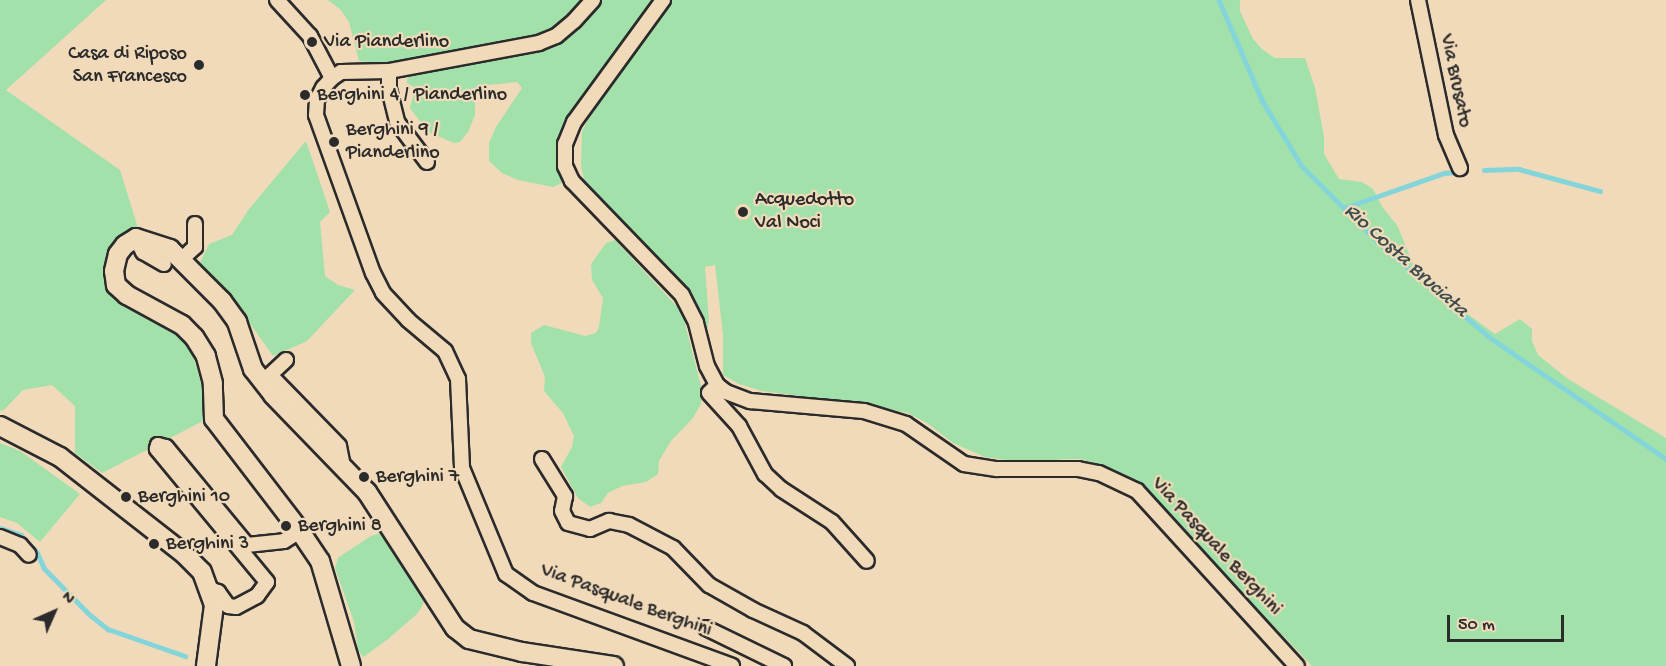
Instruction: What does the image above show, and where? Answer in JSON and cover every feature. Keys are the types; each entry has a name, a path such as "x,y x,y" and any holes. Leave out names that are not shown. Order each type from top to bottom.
{"street":[{"path":"277,0 310,36 332,78 351,70 388,71 539,43 556,36 574,21 593,0"},
{"path":"663,0 574,122 566,144 565,166 572,181 682,295 696,323 707,366 717,385 709,393 739,426 765,474 781,489 832,522 867,561"},
{"name":"Via Brusato","path":"1418,0 1446,135 1460,168"},
{"path":"388,71 389,89 397,122 427,162"},
{"name":"Via Pasquale Berghini","path":"332,78 317,100 316,115 373,273 383,293 408,320 445,351 458,379 462,468 506,574 533,593 732,666"},
{"path":"173,261 195,247 195,224"},
{"path":"351,666 320,561 300,531 214,419 213,382 206,356 195,337 182,325 134,299 116,285 114,271 118,254 125,245 136,238 170,249 173,261 222,301 237,322 253,369 273,394 367,492 455,628 469,639 522,652 614,666"},
{"path":"286,360 270,375 339,446 343,466"},
{"name":"Via Pasquale Berghini","path":"717,385 750,401 864,411 906,424 964,464 997,470 1078,469 1099,473 1137,491 1297,666"},
{"path":"0,426 60,457 184,554 202,572 214,605 206,666"},
{"path":"210,589 218,592 228,606 236,607 257,596 267,582 157,448 158,445 166,447 247,545 284,541 300,531"},
{"path":"542,459 565,496 562,511 568,523 590,530 609,521 629,525 673,548 709,585 753,610 802,633 847,666"},
{"path":"0,537 20,545 29,555"},
{"path":"706,628 784,666"}],"green space":[{"path":"0,0 106,0 6,90 120,170 138,228 108,259 104,271 106,285 111,294 129,309 175,330 189,342 206,400 207,419 102,473 75,453 75,406 52,385 23,390 3,411 0,410"},
{"path":"328,0 588,0 553,28 534,38 400,65 359,61 349,22 341,10"},
{"path":"600,0 657,0 559,137 556,163 562,183 553,187 518,180 502,173 489,161 489,143 496,127 522,88 517,82 480,86 475,94 475,115 468,132 460,142 454,143 428,132 410,108 415,88 407,83 407,79 411,76 541,49 567,36 591,14"},
{"path":"671,0 1240,0 1240,11 1253,39 1263,50 1275,58 1305,58 1315,88 1324,137 1324,154 1339,179 1362,182 1373,189 1383,208 1397,225 1414,266 1438,284 1446,298 1495,334 1520,319 1532,329 1532,341 1538,355 1568,379 1666,438 1666,666 1312,666 1247,598 1241,596 1157,500 1123,475 1081,459 1061,459 1037,464 985,457 953,443 927,423 908,413 861,404 762,391 739,384 723,375 723,335 715,265 705,267 709,321 706,334 687,286 602,205 585,183 581,167 582,131 596,105"},
{"path":"306,141 330,212 320,222 325,276 338,285 355,290 307,341 273,356 228,292 199,265 209,244 232,235 249,209"},
{"path":"615,240 682,312 702,390 701,404 693,418 671,441 659,461 658,474 646,482 622,486 608,493 601,503 590,507 578,498 561,467 572,447 574,436 563,413 544,391 545,377 531,343 531,333 544,325 585,336 596,333 603,298 592,280 591,264 606,243"},
{"path":"0,443 20,451 80,494 40,542 17,523 0,517"},
{"path":"384,532 424,602 418,613 363,657 358,650 354,622 335,568 338,558 371,536"}],"waterway":[{"name":"Rio Costa Bruciata","path":"1219,0 1262,100 1302,166 1378,242 1488,336 1666,459"},
{"path":"1484,170 1519,169 1600,191"},
{"path":"1344,208 1444,173 1456,172"},
{"path":"0,528 21,535 37,552 44,568 88,613 108,629 185,656"}],"place":[{"name":"Via Pianderlino","path":"312,42"},
{"name":"Casa di Riposo San Francesco","path":"199,65"},
{"name":"Berghini 4 / Pianderlino","path":"305,95"},
{"name":"Berghini 9 / Pianderlino","path":"334,142"},
{"name":"Acquedotto Val Noci","path":"743,212"},
{"name":"Berghini 7","path":"364,477"},
{"name":"Berghini 10","path":"126,497"},
{"name":"Berghini 8","path":"286,526"},
{"name":"Berghini 3","path":"154,544"}]}
